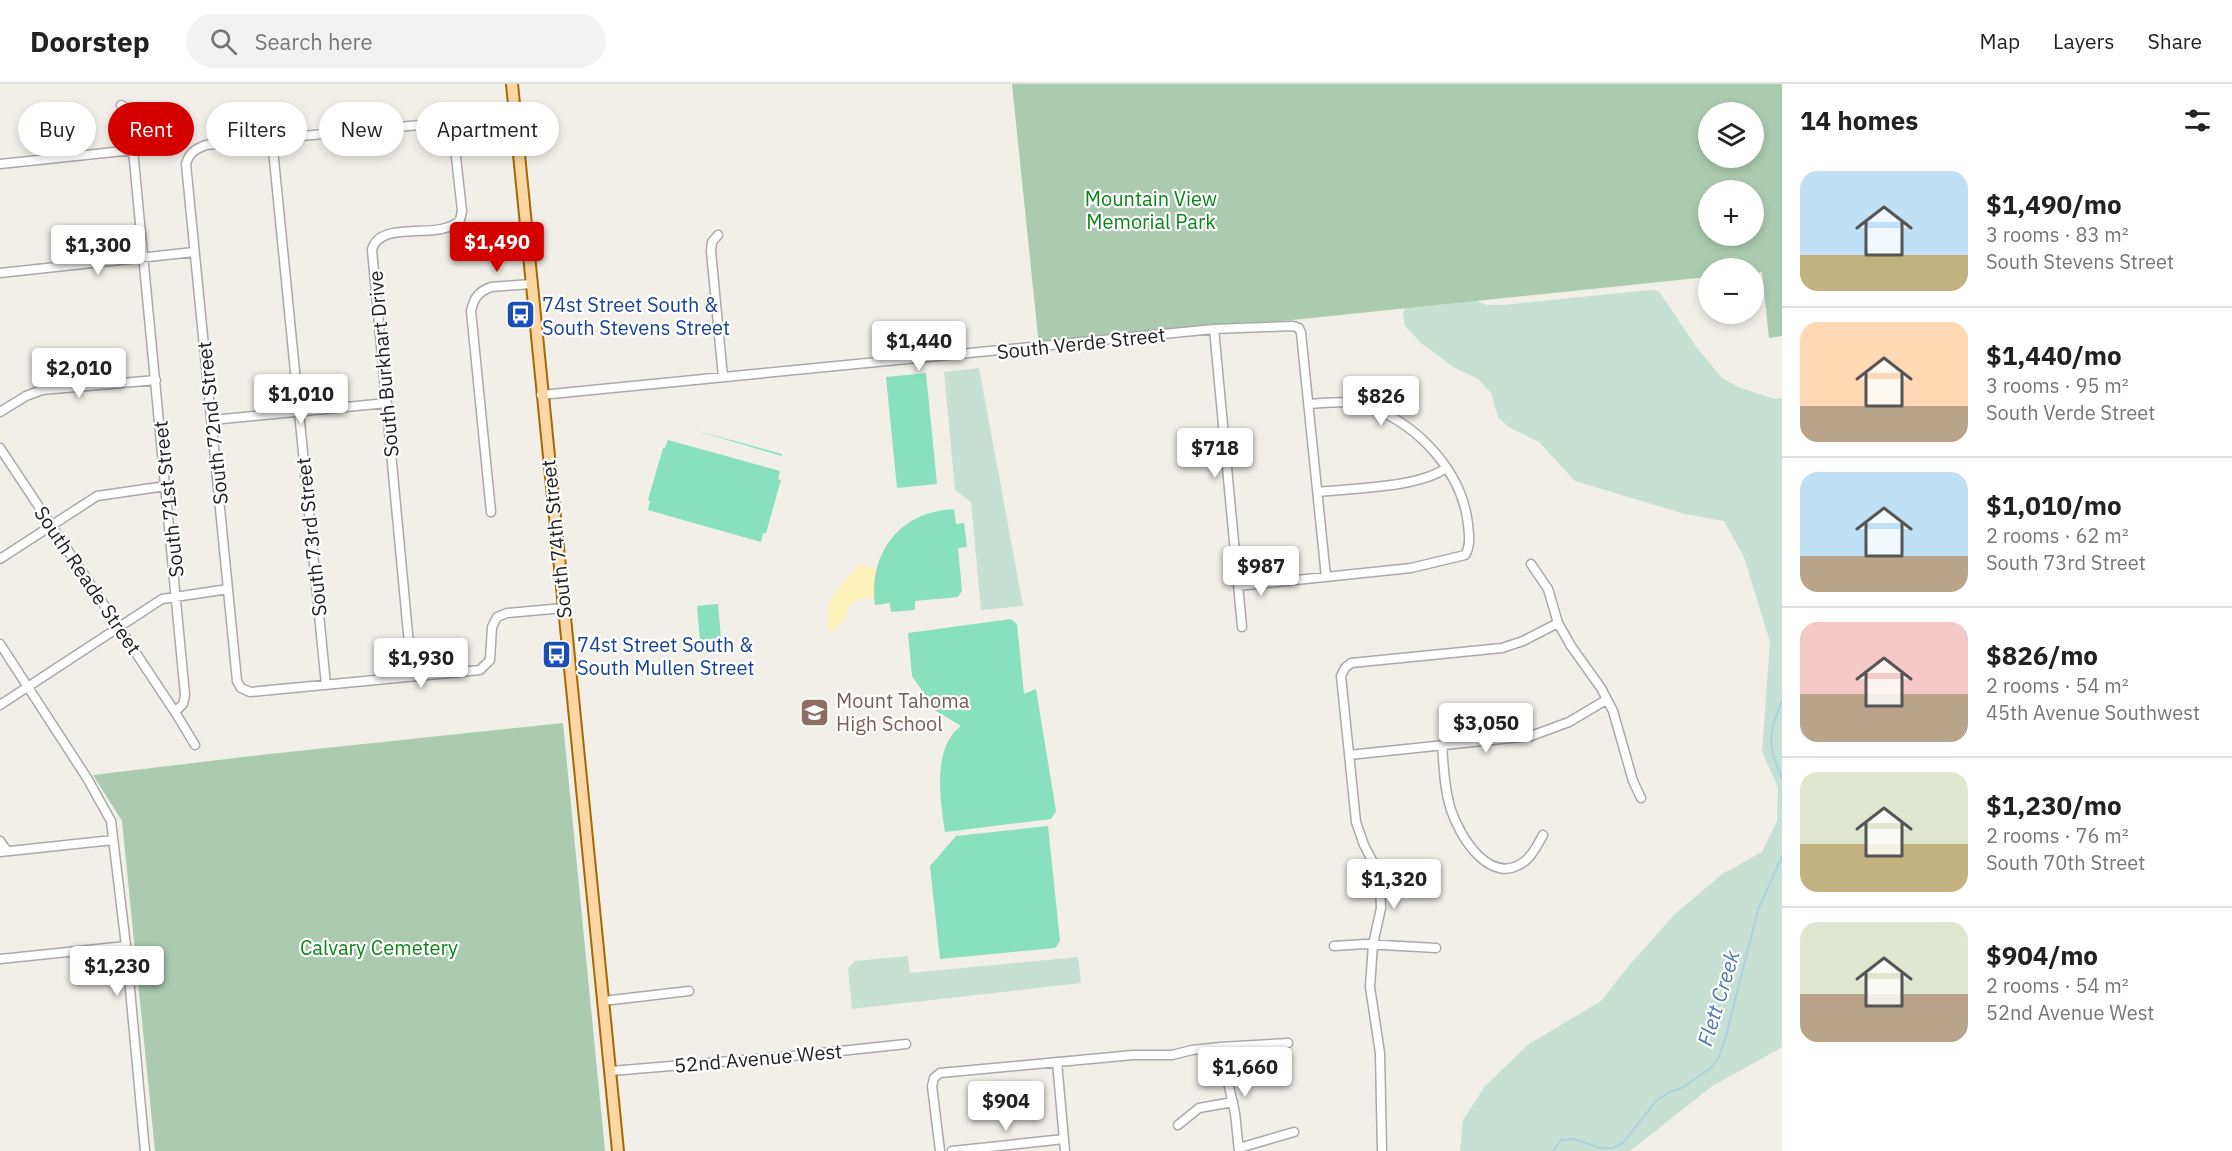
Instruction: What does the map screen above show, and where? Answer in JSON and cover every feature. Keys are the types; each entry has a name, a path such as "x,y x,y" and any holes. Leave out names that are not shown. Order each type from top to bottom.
{"main road":[{"name":"South 74th Street","path":"512,84 514,102"},
{"name":"South 74th Street","path":"520,156 618,1151"}],"street":[{"path":"307,136 416,125"},
{"name":"South 72nd Street","path":"206,145 188,156 186,164 238,686 250,692 326,685"},
{"path":"0,164 108,153"},
{"name":"South 71st Street","path":"134,156 185,695 183,704 175,712"},
{"name":"South 73rd Street","path":"274,156 326,685"},
{"name":"South Burkhart Drive","path":"412,676 372,250 375,241 385,235 447,228 460,220 462,211 456,156"},
{"path":"718,235 712,242 711,251 723,377"},
{"path":"0,273 194,252"},
{"path":"490,512 471,318 473,302 476,295 491,287 531,284"},
{"name":"South Verde Street","path":"542,395 1214,330 1293,326 1299,328 1309,404"},
{"path":"1214,330 1242,627"},
{"path":"0,412 26,396 42,390 156,380"},
{"path":"1238,586 1326,577 1425,566 1466,553 1469,545 1466,507 1446,468 1430,447 1384,413 1361,404 1346,402 1309,404 1326,577"},
{"path":"212,420 387,403"},
{"name":"South Reade Street","path":"0,448 175,712"},
{"path":"1318,492 1410,482 1431,476 1446,468"},
{"path":"0,559 97,496 166,486"},
{"path":"1531,564 1548,589 1558,623 1606,700 1620,730 1633,781 1641,798"},
{"path":"0,705 162,598 228,589"},
{"path":"326,685 480,670 490,660 492,654 491,632 497,617 507,613 563,608"},
{"path":"1382,1151 1380,1053 1370,987 1373,944 1381,908 1380,885 1375,866 1359,831 1341,680 1345,668 1356,662 1502,648 1523,641 1558,623"},
{"path":"0,644 29,686 108,815 126,946 145,1151"},
{"path":"1349,755 1530,736 1569,722 1606,700"},
{"path":"175,712 195,745"},
{"path":"1442,746 1450,809 1464,837 1480,858 1496,867 1517,866 1528,858 1544,835"},
{"path":"0,841 3,851 113,840"},
{"path":"1334,946 1373,944 1436,948"},
{"path":"0,959 126,946"},
{"path":"603,1001 689,991"},
{"path":"940,1151 933,1092 935,1076 940,1073 1133,1055 1172,1055 1221,1047 1288,1043"},
{"name":"52nd Avenue West","path":"610,1071 906,1044"},
{"path":"1221,1047 1233,1102 1239,1149 1294,1132"},
{"path":"1057,1062 1065,1151"},
{"path":"1178,1125 1199,1108 1233,1102"},
{"path":"951,1151 1064,1139"}],"green space":[{"name":"Mountain View Memorial Park","path":"1012,84 1782,84 1782,336 1769,338 1764,291 1764,258 1698,258 1698,278 1039,346"},
{"path":"1650,290 1659,291 1697,348 1722,378 1738,387 1775,399 1782,398 1782,1047 1711,1087 1630,1151 1460,1151 1463,1120 1485,1086 1529,1044 1601,1001 1675,914 1722,874 1762,852 1777,821 1778,787 1762,752 1770,642 1744,557 1724,521 1685,514 1575,481 1539,442 1507,426 1498,417 1491,393 1478,379 1455,368 1422,344 1405,326 1403,313 1413,297 1464,296 1487,305 1503,305"},
{"path":"979,368 1023,606 981,610 971,502 955,490 944,372"},
{"path":"926,373 937,484 897,488 886,377"},
{"path":"690,429 782,454 782,456"},
{"path":"668,440 780,471 778,479 781,480 766,533 763,533 761,542 648,510 650,501 648,500 663,448"},
{"path":"954,509 956,524 964,523 967,547 958,548 962,591 958,597 915,601 915,610 891,612 890,603 875,605 874,586 877,568 892,538 918,517"},
{"path":"718,604 721,638 700,640 697,606"},
{"path":"1011,619 1017,624 1024,694 1036,689 1056,811 1051,819 945,832 940,790 942,760 952,735 961,726 936,711 912,676 908,633"},
{"name":"Calvary Cemetery","path":"563,723 605,1151 155,1151 122,821 93,775"},
{"path":"1048,826 1060,941 1055,948 940,959 930,866 956,836"},
{"path":"908,956 910,973 1078,957 1081,983 852,1009 848,968 855,961"}],"sand":[{"path":"860,565 876,569 874,597 855,600 849,606 846,617 830,634 827,614 831,600"}],"waterway":[{"name":"Flett Creek","path":"1782,701 1774,722 1771,739 1774,757 1782,778"},
{"name":"Flett Creek","path":"1553,1151 1561,1140 1574,1139 1600,1148 1613,1148 1623,1143 1656,1101 1669,1092 1680,1089 1711,1068 1719,1057 1726,1036 1758,910 1782,856"}],"place":[{"name":"74st Street South & South Stevens Street","path":"521,315"},
{"name":"74st Street South & South Mullen Street","path":"556,655"},
{"name":"Mount Tahoma High School","path":"815,712"}]}
